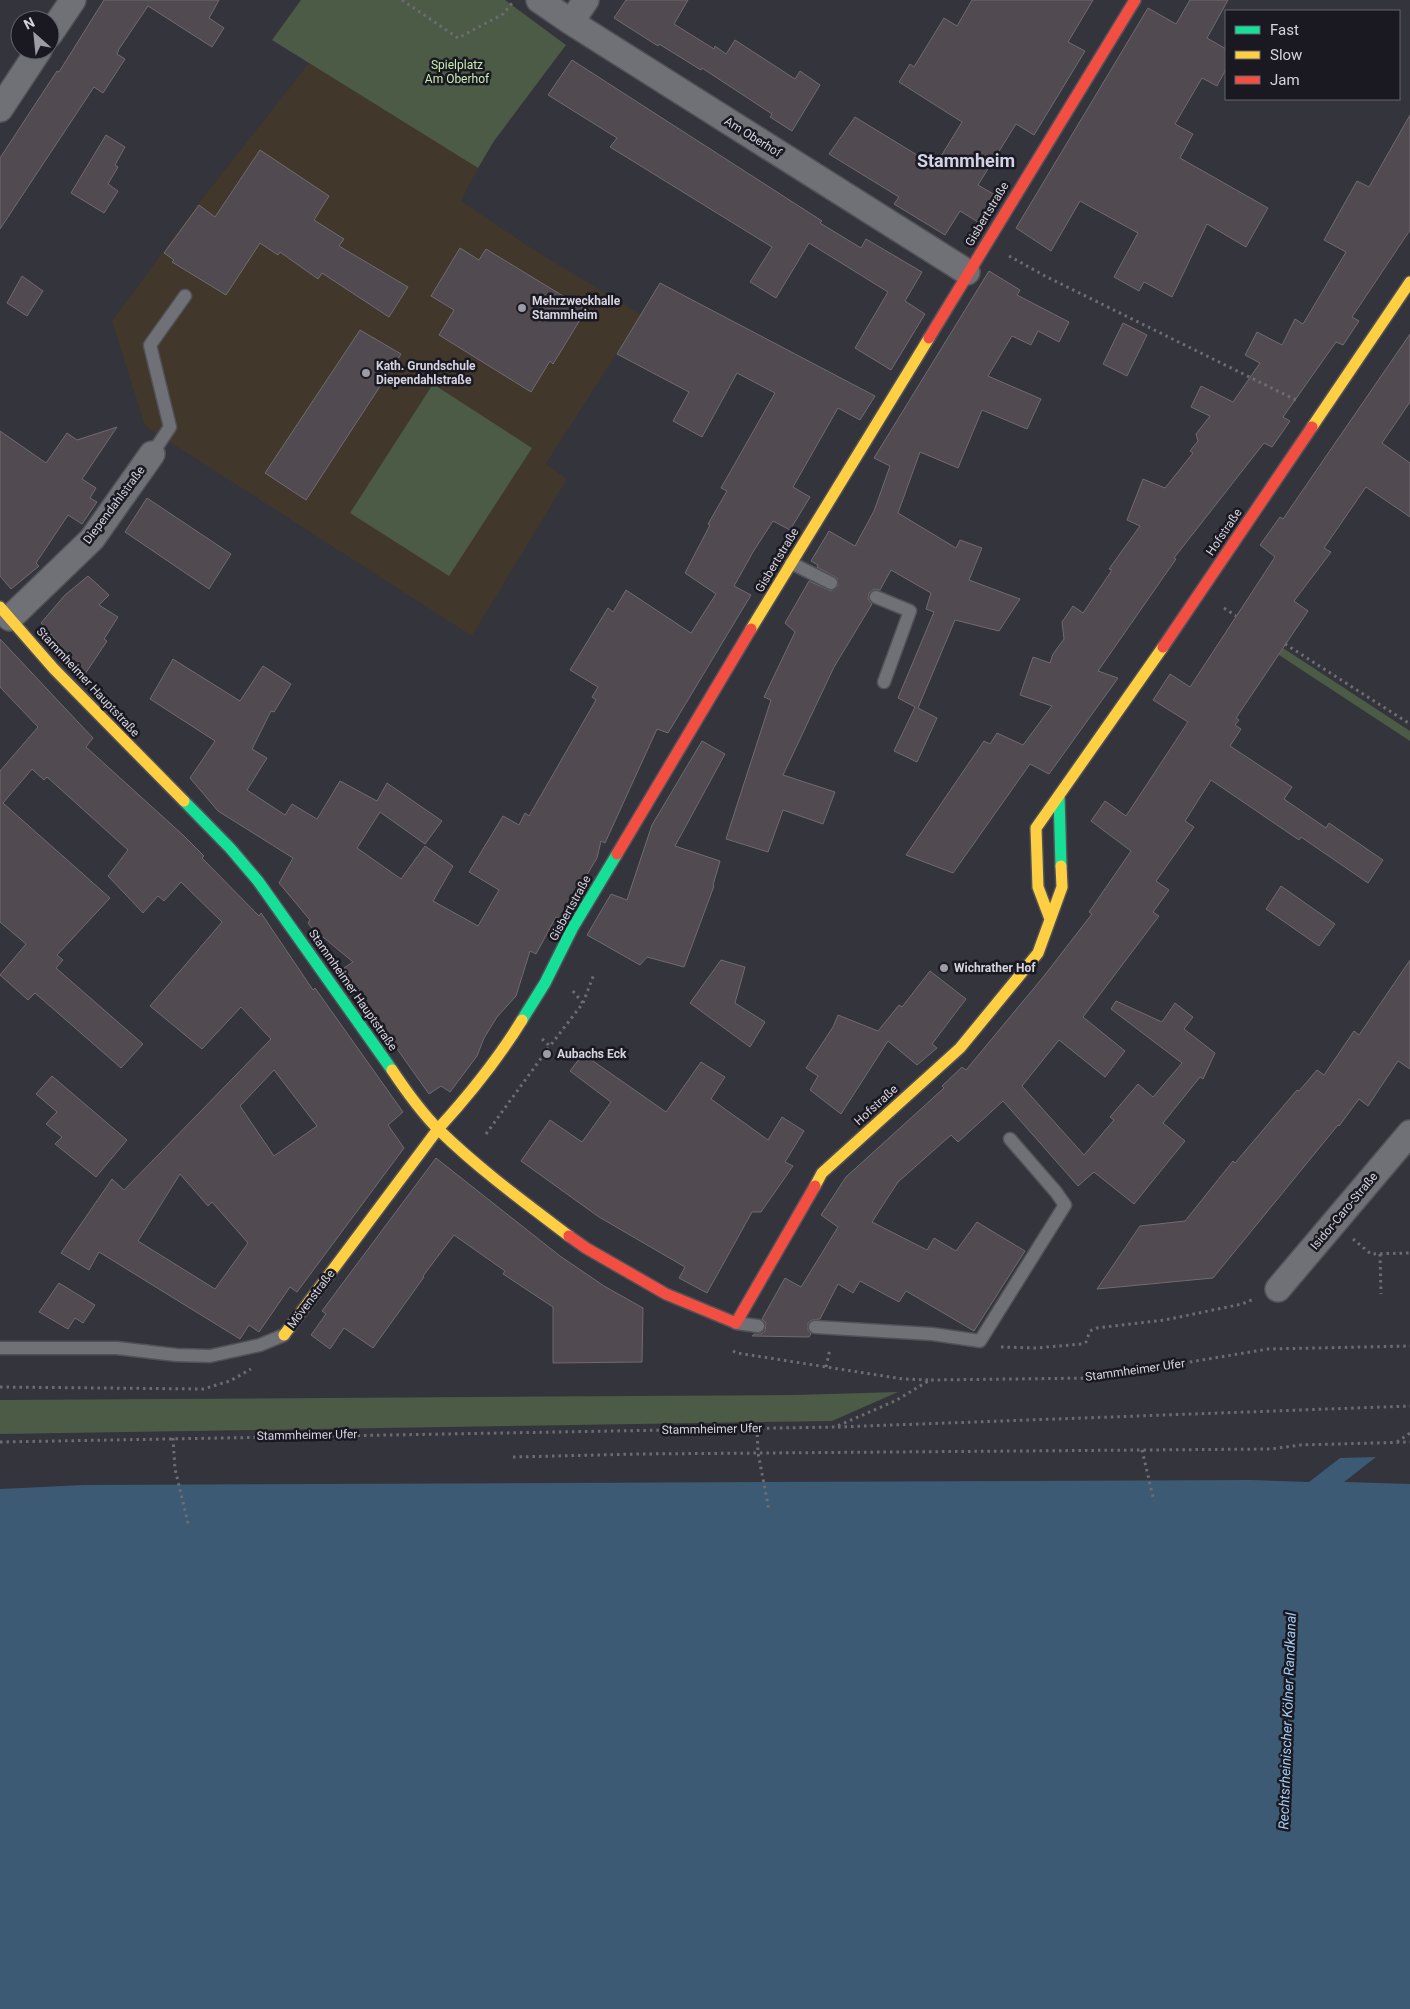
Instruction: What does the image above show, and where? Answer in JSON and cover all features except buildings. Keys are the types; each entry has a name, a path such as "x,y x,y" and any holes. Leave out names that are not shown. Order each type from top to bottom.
{"street":[{"path":"60,19 72,0"},
{"name":"Am Oberhof","path":"539,0 570,22 967,272"},
{"path":"570,22 586,0"},
{"name":"Gisbertstraße","path":"438,1129 466,1100 520,1023 553,969 572,930 791,564 1134,0"},
{"path":"0,110 32,60"},
{"name":"Hofstraße","path":"1050,919 1038,887 1036,828 1142,679 1410,282"},
{"name":"Diependahlstraße","path":"5,612 92,539 152,454"},
{"name":"Stammheimer Hauptstraße","path":"5,612 54,669 230,848 258,881 412,1099 438,1129 502,1186 586,1248 666,1294 736,1323"},
{"name":"Hofstraße","path":"736,1323 822,1173 960,1048 1038,953 1062,887 1059,796"},
{"name":"Mövenstraße","path":"284,1334 438,1129"},
{"name":"Isidor-Caro-Straße","path":"1278,1289 1410,1133"}],"lane":[{"path":"152,454 170,427 150,344 185,296"},
{"path":"791,564 831,583"},
{"path":"876,597 910,611 884,682"},
{"path":"815,1327 932,1334 980,1341 1065,1205 1010,1139"},
{"path":"736,1323 758,1326"},
{"name":"Mövenstraße","path":"0,1348 107,1348 176,1355 210,1356 260,1345 284,1334"}],"path":[{"path":"402,0 458,38 503,14 515,0"},
{"path":"986,242 1044,276 1321,414"},
{"path":"1286,644 1410,724"},
{"path":"583,1003 594,974"},
{"path":"469,1157 550,1046"},
{"path":"1334,1222 1371,1254 1410,1253"},
{"path":"1380,1254 1381,1294"},
{"path":"980,1341 996,1347 1006,1348 1036,1348 1082,1344 1086,1342 1090,1331 1096,1328 1165,1320 1242,1304 1278,1289"},
{"name":"Stammheimer Ufer","path":"0,1442 835,1427 895,1401 930,1380 1094,1378 1268,1349 1410,1346"},
{"path":"729,1348 737,1353 903,1378 930,1380"},
{"path":"826,1367 828,1354"},
{"path":"0,1387 203,1389 230,1381 258,1365"},
{"path":"835,1427 1410,1406"},
{"path":"757,1428 758,1453 769,1510"},
{"path":"1397,1442 1410,1433"},
{"path":"173,1438 175,1469 189,1527"},
{"path":"513,1457 758,1453 1271,1450 1300,1445 1410,1442"},
{"path":"1142,1450 1154,1501"}],"shaded area":[{"name":"Kath. Grundschule Diependahlstraße","path":"309,63 478,168 461,201 531,248 641,315 546,464 567,479 472,636 145,426 112,321 202,199"}],"green space":[{"name":"Spielplatz Am Oberhof","path":"301,0 505,0 566,45 494,141 478,168 272,40"},
{"path":"433,384 532,448 449,576 350,513"},
{"path":"1283,648 1410,731 1410,741 1279,655"},
{"path":"898,1392 832,1421 0,1434 0,1400 794,1395"}],"water":[{"name":"Rechtsrheinischer Kölner Randkanal","path":"1376,1457 1344,1482 1410,1484 1410,2009 0,2009 0,1489 83,1485 1252,1480 1309,1482 1340,1458"}],"traffic: fast":[{"path":"1059,796 1061,866"},
{"path":"184,801 230,848 258,881 392,1070"},
{"path":"522,1020 545,983 572,929 617,854"}],"traffic: slow":[{"path":"1312,427 1410,282"},
{"path":"751,629 929,338"},
{"path":"0,607 54,669 184,801"},
{"path":"1050,919 1038,887 1036,828 1163,647"},
{"path":"815,1186 822,1173 960,1048 1038,953 1062,887 1061,866"},
{"path":"284,1335 438,1129 493,1063 522,1020"},
{"path":"392,1070 426,1116 439,1130 502,1185 569,1236"}],"traffic: jam":[{"path":"929,338 1135,0"},
{"path":"1163,647 1312,427"},
{"path":"617,854 751,629"},
{"path":"569,1236 586,1248 666,1294 736,1323 815,1186"}],"place":[{"name":"Mehrzweckhalle Stammheim","path":"522,308"},
{"name":"Kath. Grundschule Diependahlstraße","path":"366,373"},
{"name":"Wichrather Hof","path":"944,968"},
{"name":"Aubachs Eck","path":"547,1054"}],"district":[{"name":"Stammheim","path":"966,161"}]}
